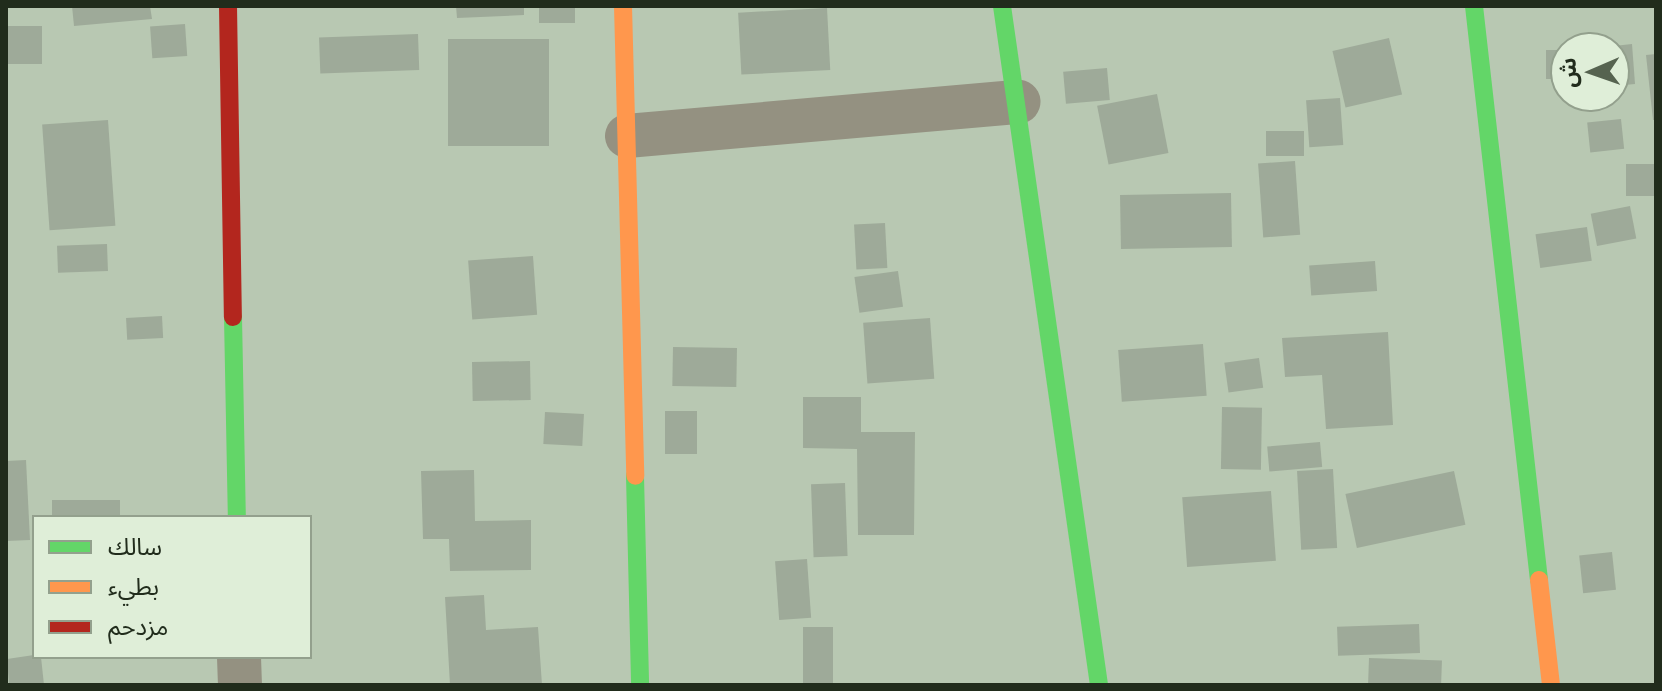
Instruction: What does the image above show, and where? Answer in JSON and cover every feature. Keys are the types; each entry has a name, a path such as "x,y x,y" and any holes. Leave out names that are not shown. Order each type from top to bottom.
{"street":[{"path":"228,6 237,515"},
{"path":"623,6 640,685"},
{"path":"1474,6 1551,685"},
{"path":"1010,7 1019,102 1099,685"},
{"path":"627,136 1019,102"},
{"path":"239,659 240,685"}],"building":[{"path":"72,6 150,6 152,19 74,26"},
{"path":"456,6 524,6 524,15 457,18"},
{"path":"539,6 575,6 575,23 539,23"},
{"path":"827,8 830,70 741,75 738,13"},
{"path":"185,24 187,56 152,58 150,26"},
{"path":"6,26 42,26 42,64 6,64"},
{"path":"418,34 419,70 320,73 319,37"},
{"path":"1389,38 1402,95 1346,108 1332,51"},
{"path":"448,39 549,39 549,146 448,146"},
{"path":"1630,44 1635,84 1630,84"},
{"path":"1546,50 1550,50 1550,79 1546,79"},
{"path":"1656,54 1656,120 1653,120 1646,55"},
{"path":"1107,68 1110,100 1066,104 1063,72"},
{"path":"1157,94 1168,153 1109,165 1097,106"},
{"path":"1340,98 1343,145 1309,147 1306,100"},
{"path":"1621,119 1624,149 1590,152 1587,123"},
{"path":"108,120 115,226 50,230 42,125"},
{"path":"1266,131 1304,131 1304,156 1266,156"},
{"path":"1295,161 1300,235 1263,237 1258,164"},
{"path":"1626,164 1656,164 1656,196 1626,196"},
{"path":"1231,193 1232,247 1121,249 1120,195"},
{"path":"1630,206 1636,238 1597,246 1591,214"},
{"path":"885,223 887,268 856,270 854,225"},
{"path":"1587,227 1592,261 1540,268 1536,234"},
{"path":"107,244 108,271 58,273 57,246"},
{"path":"533,256 537,315 472,319 468,261"},
{"path":"1375,261 1377,291 1311,296 1309,266"},
{"path":"898,271 903,307 859,313 854,277"},
{"path":"162,316 163,338 127,340 126,318"},
{"path":"930,318 934,379 867,384 863,323"},
{"path":"1388,332 1393,425 1326,429 1322,375 1285,377 1282,338"},
{"path":"1203,344 1207,396 1122,402 1118,350"},
{"path":"673,347 737,348 736,387 672,386"},
{"path":"1259,358 1263,388 1229,393 1224,363"},
{"path":"530,361 531,400 473,401 472,362"},
{"path":"803,397 861,397 861,432 915,432 914,535 858,535 857,449 803,448"},
{"path":"1222,407 1262,408 1261,470 1221,469"},
{"path":"665,411 697,411 697,454 665,454"},
{"path":"545,412 584,414 582,446 543,444"},
{"path":"1320,442 1322,467 1269,472 1267,447"},
{"path":"26,460 30,540 6,541 6,461"},
{"path":"1333,469 1337,548 1301,550 1297,471"},
{"path":"474,470 475,521 531,520 531,570 450,571 449,539 423,539 421,471"},
{"path":"1454,471 1465,525 1357,548 1345,494"},
{"path":"845,483 848,556 814,557 811,484"},
{"path":"1271,491 1276,561 1187,567 1182,497"},
{"path":"52,500 120,500 120,515 52,515"},
{"path":"1612,552 1616,590 1583,593 1579,555"},
{"path":"807,559 811,618 779,620 775,561"},
{"path":"484,595 486,630 538,627 542,685 450,685 445,597"},
{"path":"1419,624 1420,653 1338,656 1337,627"},
{"path":"803,627 833,627 833,685 803,685"},
{"path":"32,655 32,659 41,659 44,685 9,685 7,659"},
{"path":"1369,658 1442,661 1441,685 1368,685"}],"traffic: fast":[{"path":"1002,6 1099,685"},
{"path":"1474,6 1539,580"},
{"path":"233,317 237,515"},
{"path":"635,476 640,685"}],"traffic: slow":[{"path":"623,6 635,476"},
{"path":"1539,580 1551,685"}],"traffic: jam":[{"path":"228,6 233,317"}]}
